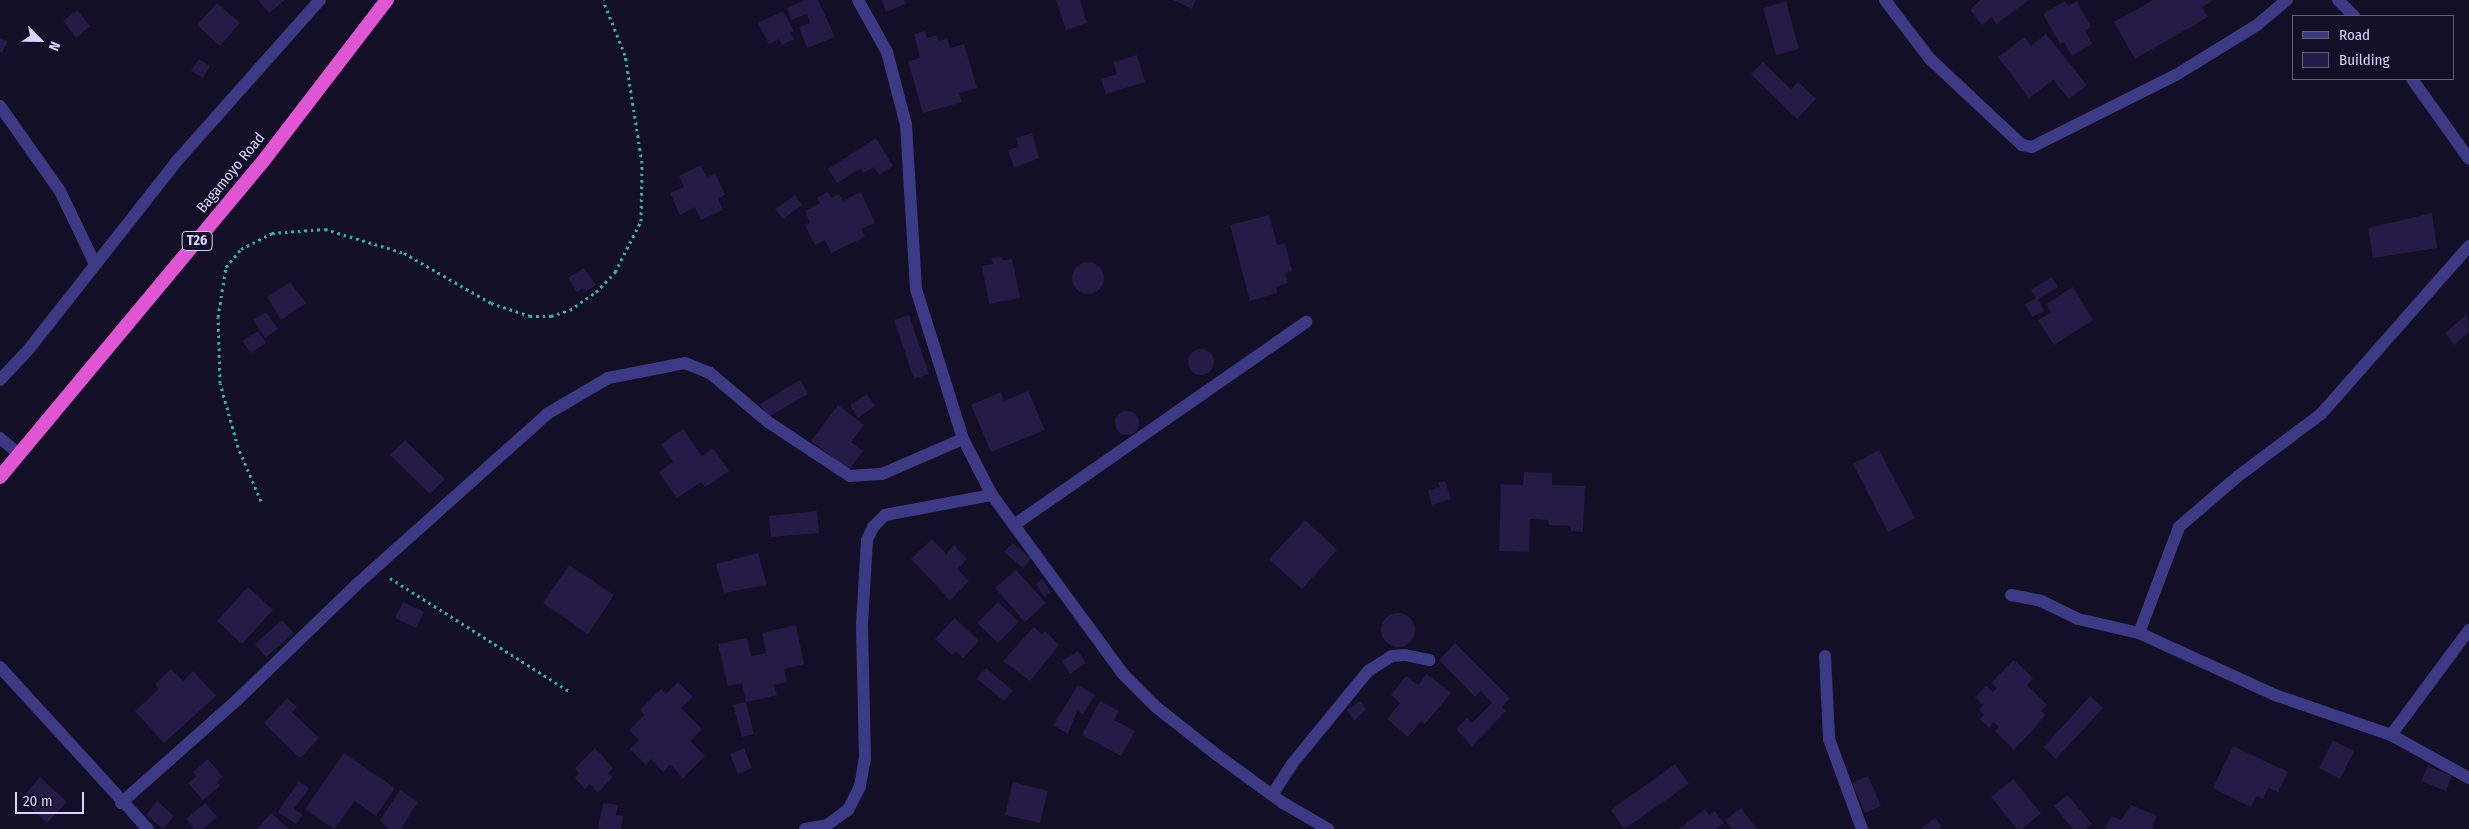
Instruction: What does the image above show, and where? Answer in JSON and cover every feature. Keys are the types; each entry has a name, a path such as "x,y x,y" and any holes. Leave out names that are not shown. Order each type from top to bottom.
{"highway":[{"name":"Bagamoyo Road","path":"0,477 261,164 388,0"}],"street":[{"path":"0,380 29,349 176,162 320,0"},
{"path":"858,0 887,52 906,125 916,289 963,439 992,495 1123,674 1156,707 1272,795 1328,829"},
{"path":"1885,0 1930,59 2022,145 2032,147 2176,75 2257,25 2287,0"},
{"path":"2338,0 2353,15"},
{"path":"2413,80 2469,159"},
{"path":"0,106 60,191 95,264"},
{"path":"2139,633 2180,527 2237,477 2320,414 2469,246"},
{"path":"1014,525 1306,322"},
{"path":"121,803 238,699 375,568 547,414 608,378 660,366 685,363 710,373 768,422 850,476 882,474 963,439"},
{"path":"0,438 19,454"},
{"path":"805,829 826,825 848,810 860,786 865,759 862,624 867,540 873,528 885,515 992,495"},
{"path":"2011,595 2041,601 2078,619 2139,633 2275,695 2391,735 2469,778"},
{"path":"2391,735 2469,630"},
{"path":"1272,795 1292,764 1368,672 1392,656 1405,655 1429,660"},
{"path":"1826,656 1829,739 1862,829"},
{"path":"0,667 121,803 148,829"}],"path":[{"path":"261,501 238,448 220,383 218,317 226,267 241,249 272,233 325,229 404,254 491,303 530,316 551,316 570,310 596,292 615,272 641,220 642,163 625,55 604,0"},
{"path":"375,568 414,596 570,692"}],"building":[{"path":"258,0 285,0 269,13"},
{"path":"805,0 818,0 835,37 807,48 799,27 810,23 807,14 791,20 787,8"},
{"path":"882,0 904,0 905,4 886,12"},
{"path":"1056,0 1080,0 1087,23 1066,30"},
{"path":"1173,0 1196,0 1192,9"},
{"path":"1980,0 2029,0 1996,24 1992,17 1982,25 1970,10"},
{"path":"2153,0 2213,0 2202,7 2208,17 2135,59 2114,22"},
{"path":"1786,1 1799,49 1776,55 1763,8"},
{"path":"2065,1 2068,6 2077,1 2091,27 2085,30 2092,44 2072,56 2064,42 2060,44 2043,14"},
{"path":"217,3 240,23 220,46 197,25"},
{"path":"77,10 90,26 76,38 63,21"},
{"path":"783,11 794,31 790,33 794,39 782,45 779,39 769,44 758,23"},
{"path":"925,31 927,38 937,35 939,41 948,39 950,48 964,44 977,88 959,93 962,102 923,113 908,61 920,58 914,34"},
{"path":"2046,34 2087,85 2069,99 2053,80 2029,98 1998,57 2024,37 2031,46"},
{"path":"0,38 8,41 2,53 0,52"},
{"path":"1137,55 1145,82 1106,94 1101,79 1117,74 1113,62"},
{"path":"199,59 210,66 203,78 191,71"},
{"path":"1763,62 1791,89 1798,82 1816,99 1797,119 1751,74"},
{"path":"1032,133 1039,158 1014,168 1008,150 1019,147 1016,138"},
{"path":"876,138 893,166 879,175 874,167 863,173 861,168 837,183 828,169"},
{"path":"701,165 707,177 715,173 725,195 718,198 723,210 701,220 695,207 680,215 670,193 684,187 679,176"},
{"path":"828,192 831,198 839,194 843,201 861,192 875,223 861,229 865,237 831,253 825,240 815,245 805,225 810,223 805,211 820,203 817,198"},
{"path":"795,195 802,205 783,219 775,209"},
{"path":"2432,213 2437,248 2373,258 2368,228"},
{"path":"1269,215 1277,245 1285,243 1292,271 1285,273 1288,283 1276,287 1277,293 1250,301 1230,225"},
{"path":"1002,257 1003,261 1012,259 1020,298 989,304 982,266 993,264 991,258"},
{"path":"1088,262 1099,267 1104,278 1099,289 1088,294 1077,289 1072,278 1077,267"},
{"path":"584,268 596,285 585,292 583,288 577,292 568,278"},
{"path":"2052,277 2058,287 2038,299 2044,311 2032,317 2025,304 2036,298 2031,290"},
{"path":"290,282 306,303 281,320 267,297"},
{"path":"2073,287 2093,320 2054,345 2038,320 2051,312 2046,304"},
{"path":"266,312 278,329 265,338 253,320"},
{"path":"2467,314 2469,332 2454,345 2445,333"},
{"path":"909,315 929,374 914,379 894,320"},
{"path":"258,331 266,343 251,353 242,341"},
{"path":"1201,349 1210,353 1214,362 1210,371 1201,375 1192,371 1188,362 1192,353"},
{"path":"800,380 808,394 768,417 760,404"},
{"path":"1028,391 1045,430 991,452 971,405 1001,392 1004,401"},
{"path":"867,394 875,406 858,418 850,405"},
{"path":"838,405 864,425 851,442 863,451 849,470 811,441"},
{"path":"1127,411 1135,415 1139,423 1135,431 1127,435 1119,431 1115,423 1119,415"},
{"path":"683,429 702,456 713,448 729,471 705,487 701,482 677,498 659,472 673,462 661,444"},
{"path":"405,440 445,479 430,494 390,455"},
{"path":"1879,450 1915,518 1888,532 1853,464"},
{"path":"1524,472 1552,473 1552,485 1585,486 1583,532 1571,531 1571,526 1549,525 1548,520 1530,519 1529,552 1499,551 1501,484 1523,485"},
{"path":"1445,481 1451,499 1432,505 1428,491 1440,487 1438,483"},
{"path":"817,511 819,533 771,537 769,516"},
{"path":"1305,520 1337,550 1302,589 1269,559"},
{"path":"932,539 946,554 954,545 967,559 957,569 969,581 950,600 911,559"},
{"path":"1013,543 1031,559 1023,568 1004,552"},
{"path":"758,553 767,585 724,593 716,564"},
{"path":"569,565 614,595 588,634 543,603"},
{"path":"1016,570 1046,603 1025,622 995,588"},
{"path":"1042,579 1051,592 1044,597 1036,584"},
{"path":"248,587 273,610 242,644 217,621"},
{"path":"403,602 424,612 416,628 395,618"},
{"path":"998,602 1019,622 998,643 977,623"},
{"path":"1398,613 1405,614 1410,618 1414,623 1414,637 1410,642 1405,646 1398,647 1391,646 1386,642 1382,637 1381,630 1382,623 1386,618 1391,614"},
{"path":"955,618 979,641 963,658 956,651 952,655 935,639"},
{"path":"282,620 294,633 266,657 255,644"},
{"path":"796,625 804,664 784,669 787,682 774,685 777,695 746,702 742,683 728,686 718,644 747,638 751,656 766,653 762,633"},
{"path":"1034,627 1042,634 1045,631 1059,645 1030,681 1003,661"},
{"path":"1455,643 1510,698 1502,707 1506,711 1472,746 1456,729 1467,718 1472,723 1492,703 1481,691 1475,697 1439,660"},
{"path":"1078,651 1086,663 1070,674 1062,661"},
{"path":"2014,660 2033,678 2027,685 2047,705 2041,711 2046,715 2014,750 1995,731 1999,727 1993,722 1989,728 1980,719 1984,715 1979,710 1983,705 1975,697 1986,686 1993,692 1997,688 1991,683"},
{"path":"986,668 1013,691 1004,701 977,679"},
{"path":"171,669 183,681 193,671 216,696 164,743 135,711 159,689 155,684"},
{"path":"1427,674 1451,693 1425,724 1421,721 1408,737 1387,719 1400,703 1391,695 1406,676 1418,685"},
{"path":"678,682 693,697 681,708 702,729 690,741 705,756 683,778 670,764 663,772 651,759 646,765 630,749 639,740 629,730 644,715 640,710 661,689 666,694"},
{"path":"1078,685 1095,695 1083,714 1077,711 1068,734 1053,725"},
{"path":"2090,696 2103,708 2056,759 2044,747"},
{"path":"287,698 297,707 292,712 319,738 300,758 264,723"},
{"path":"1100,701 1119,711 1114,720 1135,731 1121,756 1082,735"},
{"path":"1360,701 1366,709 1354,721 1347,710"},
{"path":"746,702 754,734 742,737 733,705"},
{"path":"2333,740 2354,751 2340,779 2319,768"},
{"path":"2233,746 2288,772 2278,792 2268,788 2263,799 2257,796 2251,807 2213,788"},
{"path":"595,748 613,768 608,773 613,777 598,792 590,784 585,789 575,778 579,773 575,768"},
{"path":"744,748 752,768 738,774 730,754"},
{"path":"344,753 395,788 376,816 355,801 334,829 305,809"},
{"path":"208,759 223,777 217,782 220,786 203,800 188,783 197,776 193,772"},
{"path":"1675,764 1689,784 1624,829 1611,810"},
{"path":"2428,766 2452,776 2446,791 2421,781"},
{"path":"1868,776 1881,806 1865,813 1852,783"},
{"path":"40,777 67,802 47,823 21,799"},
{"path":"2013,779 2041,813 2022,829 2017,829 1991,797"},
{"path":"299,781 309,788 294,809 303,815 296,824 278,812"},
{"path":"1013,782 1048,791 1040,823 1005,815"},
{"path":"400,790 418,802 401,829 388,829 380,820"},
{"path":"2068,795 2092,824 2085,829 2073,829 2054,806"},
{"path":"157,801 174,816 163,829 146,815"},
{"path":"205,803 217,817 203,829 194,829 186,819"},
{"path":"603,803 618,805 616,815 623,816 621,829 598,829"},
{"path":"2131,805 2157,816 2152,827 2155,829 2105,829 2111,816 2121,820"},
{"path":"1741,808 1757,829 1732,829 1725,820"},
{"path":"1705,809 1709,815 1715,811 1724,823 1716,829 1679,829"},
{"path":"271,813 289,829 257,829"},
{"path":"1935,818 1942,827 1939,829 1920,829"}]}
